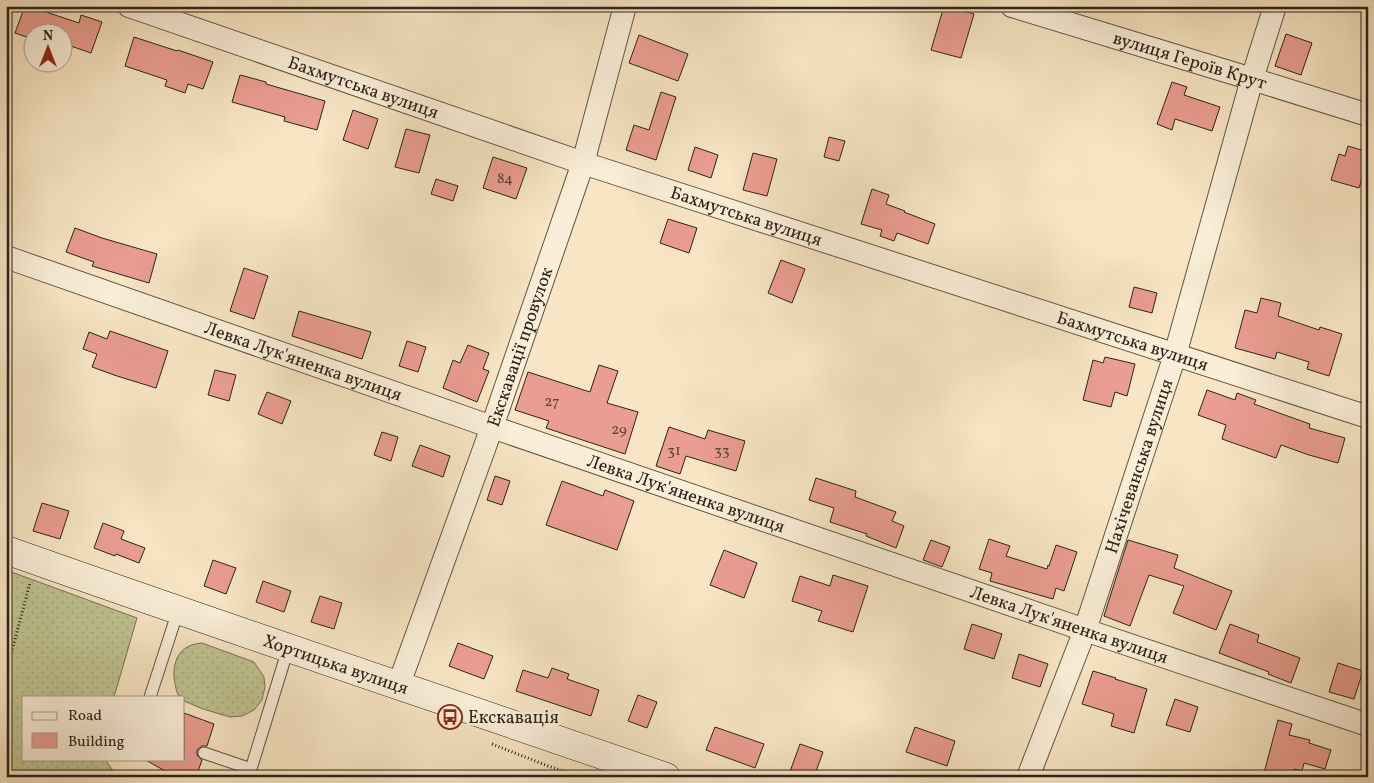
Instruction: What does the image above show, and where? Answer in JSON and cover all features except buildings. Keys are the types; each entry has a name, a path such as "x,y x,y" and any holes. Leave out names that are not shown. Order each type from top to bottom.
{"street":[{"name":"Бахмутська вулиця","path":"129,6 583,164 1368,417"},
{"name":"Екскавації провулок","path":"399,684 492,427 583,164 625,6"},
{"name":"вулиця Героїв Крут","path":"1012,6 1368,115"},
{"name":"Нахічеванська вулиця","path":"1028,777 1085,630 1175,355 1252,79 1275,6"},
{"name":"Левка Лук'яненка вулиця","path":"6,257 492,427 1085,630 1368,724"},
{"name":"Хортицька вулиця","path":"6,550 288,649 329,660 666,777"}],"lane":[{"path":"150,696 178,611"},
{"path":"204,753 251,769 288,649"}],"path":[{"path":"6,673 31,580"}],"green space":[{"path":"6,570 137,618 114,696 22,696 22,760 106,760 117,777 6,777"},
{"path":"202,643 254,662 264,677 265,687 262,700 254,710 242,716 230,717 185,701 185,696 178,695 174,678 176,661 184,649"}],"place":[{"name":"Екскавація","path":"450,717"}]}
